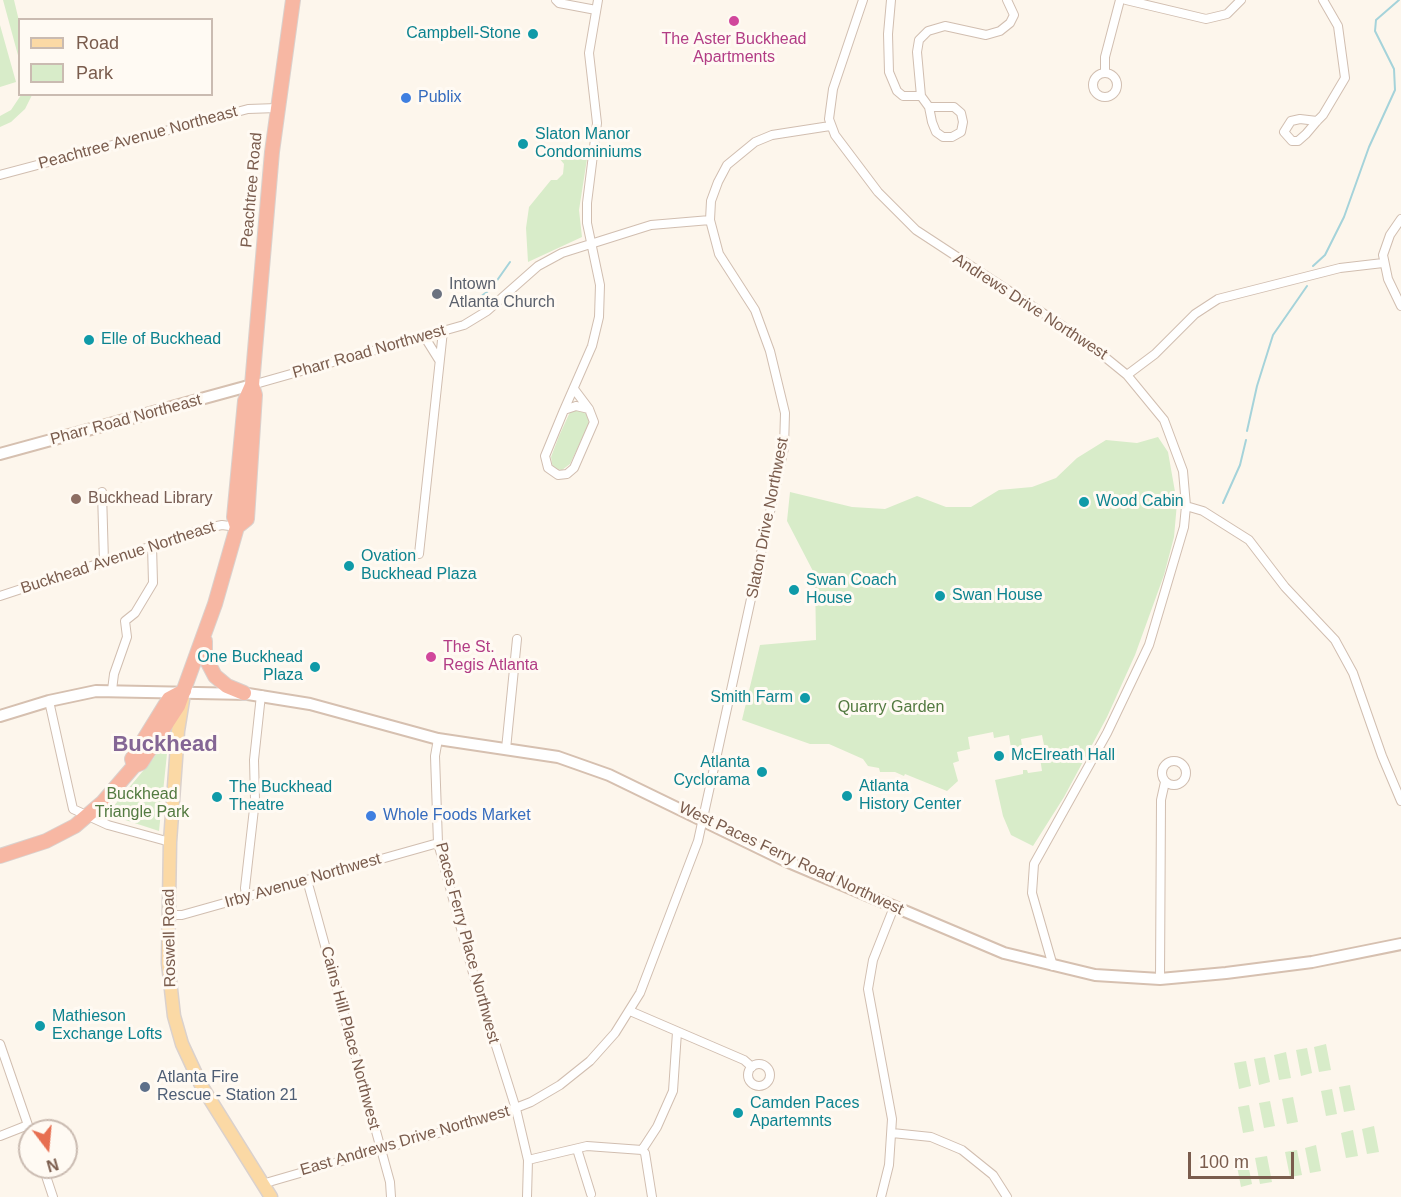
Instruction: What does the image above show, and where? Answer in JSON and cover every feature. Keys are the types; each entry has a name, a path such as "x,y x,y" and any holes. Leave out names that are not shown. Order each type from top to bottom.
{"highway":[{"name":"Peachtree Road","path":"184,691 205,633 237,527 247,519 255,395 252,385 277,108 293,0"},
{"path":"205,633 206,657 211,670 227,686 244,693"},
{"path":"0,856 58,836 86,817 134,766 132,759 169,699 184,691"}],"main road":[{"name":"Pharr Road Northeast","path":"0,454 252,385"},
{"name":"West Paces Ferry Road Northwest","path":"0,716 50,701 112,690 244,693 310,704 438,739 558,757 592,768 786,861 1004,953 1095,975 1160,979 1312,962 1401,944"},
{"name":"Roswell Road","path":"184,691 178,730 170,842 168,915 170,987 182,1044 201,1084 271,1197"}],"street":[{"path":"556,0 559,3 596,10"},
{"path":"574,389 589,409 594,422 574,468 567,474 558,475 548,468 545,456 592,346 599,317 600,285 591,243 587,202 597,123 589,53 598,0"},
{"path":"831,126 829,113 833,89 863,0"},
{"path":"891,0 888,34 889,72 897,91 903,96 921,96"},
{"path":"929,107 954,107 960,113 963,122 961,132 952,137 943,137 936,132 929,107 921,96 917,52 920,39 928,31 945,26 986,35 1000,32 1010,23 1014,15 1007,0"},
{"path":"1105,73 1105,57 1120,0"},
{"path":"1126,0 1206,19 1227,14 1241,0"},
{"path":"1317,121 1345,78 1338,26 1323,0"},
{"name":"Peachtree Avenue Northeast","path":"0,175 248,109 277,108"},
{"name":"Slaton Drive Northwest","path":"703,820 782,462 786,431 782,395 762,326 748,297 719,254 710,220 711,201 727,165 742,151 772,135 831,126"},
{"name":"Andrews Drive Northwest","path":"831,126 878,192 916,230 1084,340 1127,375 1153,404 1172,437 1183,471 1186,506 1179,551 1142,663 1107,734 1034,864 1032,893 1053,966"},
{"path":"1401,219 1384,248 1383,263 1401,306"},
{"name":"Pharr Road Northwest","path":"252,385 464,325 487,311 544,262 591,243 651,225 710,220"},
{"path":"1127,375 1155,354 1196,314 1218,300 1332,270 1383,263"},
{"path":"419,554 443,331"},
{"path":"424,336 440,360"},
{"path":"564,410 576,406 589,409"},
{"path":"102,492 104,562"},
{"path":"1186,506 1203,511 1249,540 1285,587 1335,640 1353,673 1382,756 1401,801"},
{"name":"Buckhead Avenue Northeast","path":"0,596 216,525 237,527"},
{"path":"112,690 114,674 127,637 125,621 135,613 153,583 152,545"},
{"path":"506,749 517,639"},
{"path":"246,896 255,800 254,760 261,695"},
{"path":"50,701 73,809 86,817 170,842"},
{"name":"Paces Ferry Place Northwest","path":"438,739 435,756 438,843 473,973 516,1109 528,1160 526,1197"},
{"path":"1160,979 1161,800 1165,782"},
{"name":"East Andrews Drive Northwest","path":"262,1184 516,1109 546,1094 577,1072 604,1046 630,1011 654,960 692,860 703,820"},
{"name":"Irby Avenue Northwest","path":"168,915 182,915 438,843"},
{"name":"Cains Hill Place Northwest","path":"307,879 381,1149 391,1197"},
{"path":"881,1197 890,1165 892,1133 890,1103 868,989 873,960 894,907"},
{"path":"630,1011 744,1060 752,1067"},
{"path":"642,1150 657,1127 673,1091 677,1032"},
{"path":"0,1044 26,1119"},
{"path":"0,1136 18,1131"},
{"path":"892,1133 931,1137 961,1149 993,1175 1007,1197"},
{"path":"528,1160 587,1146 642,1150"},
{"path":"577,1149 591,1194"},
{"path":"642,1150 645,1153 652,1197"},
{"path":"47,1179 53,1197"}],"green space":[{"path":"3,0 14,0 18,18 18,55"},
{"path":"0,25 16,82 0,87"},
{"path":"20,96 32,96 25,109 11,122 0,127 0,116 11,110"},
{"path":"561,153 587,159 579,210 582,237 528,262 526,228 529,207 551,180 557,180 563,174 564,164 559,158"},
{"path":"577,409 588,414 589,424 570,464 562,470 553,469 551,457 559,436 570,412"},
{"name":"Quarry Garden","path":"1158,437 1168,452 1177,503 1174,537 1164,575 1135,655 1107,717 1064,797 1033,846 1011,835 1003,816 995,780 1023,774 1023,770 1027,770 1028,773 1042,771 1039,751 1045,750 1042,735 1021,739 1022,746 1011,748 1009,735 994,738 993,732 968,737 970,749 957,752 959,761 953,763 958,781 947,791 905,774 904,776 895,772 880,772 879,768 868,766 863,759 829,744 810,744 742,720 760,645 816,640 815,575 787,521 790,492 852,507 885,509 917,496 946,507 971,507 999,490 1032,487 1056,478 1077,458 1106,440 1137,443"},
{"name":"Buckhead Triangle Park","path":"169,734 159,831 107,814 153,759"},
{"path":"1326,1044 1331,1070 1319,1072 1314,1047"},
{"path":"1307,1048 1312,1073 1301,1076 1296,1050"},
{"path":"1286,1052 1291,1078 1279,1080 1274,1055"},
{"path":"1265,1057 1270,1082 1259,1085 1254,1059"},
{"path":"1246,1061 1251,1086 1239,1089 1234,1063"},
{"path":"1350,1085 1355,1110 1344,1112 1339,1087"},
{"path":"1332,1089 1337,1114 1326,1116 1321,1091"},
{"path":"1293,1097 1298,1122 1287,1124 1282,1099"},
{"path":"1270,1101 1275,1126 1264,1128 1259,1103"},
{"path":"1249,1105 1254,1131 1243,1133 1238,1107"},
{"path":"1374,1126 1379,1152 1367,1154 1362,1129"},
{"path":"1353,1130 1358,1156 1346,1158 1341,1133"},
{"path":"1316,1145 1321,1171 1310,1173 1305,1148"},
{"path":"1297,1150 1302,1175 1290,1177 1285,1152"},
{"path":"1267,1156 1272,1182 1260,1184 1255,1158"},
{"path":"1247,1159 1252,1184 1241,1187 1236,1161"}],"waterway":[{"path":"1313,266 1325,255 1344,217 1369,147 1395,90 1394,69 1375,31 1376,20 1399,0"},
{"path":"457,302 480,297 491,289 510,262"},
{"path":"1247,431 1257,386 1273,335 1307,286"},
{"path":"1223,503 1240,465 1246,440"}],"place":[{"name":"The Aster Buckhead Apartments","path":"734,21"},
{"name":"Campbell-Stone","path":"533,34"},
{"name":"Publix","path":"406,98"},
{"name":"Slaton Manor Condominiums","path":"523,144"},
{"name":"Intown Atlanta Church","path":"437,294"},
{"name":"Elle of Buckhead","path":"89,340"},
{"name":"Buckhead Library","path":"76,499"},
{"name":"Wood Cabin","path":"1084,502"},
{"name":"Ovation Buckhead Plaza","path":"349,566"},
{"name":"Swan Coach House","path":"794,590"},
{"name":"Swan House","path":"940,596"},
{"name":"The St. Regis Atlanta","path":"431,657"},
{"name":"One Buckhead Plaza","path":"315,667"},
{"name":"Smith Farm","path":"805,698"},
{"name":"McElreath Hall","path":"999,756"},
{"name":"Atlanta Cyclorama","path":"762,772"},
{"name":"Atlanta History Center","path":"847,796"},
{"name":"The Buckhead Theatre","path":"217,797"},
{"name":"Whole Foods Market","path":"371,816"},
{"name":"Mathieson Exchange Lofts","path":"40,1026"},
{"name":"Atlanta Fire Rescue - Station 21","path":"145,1087"},
{"name":"Camden Paces Apartemnts","path":"738,1113"}],"district":[{"name":"Buckhead","path":"165,745"}]}
